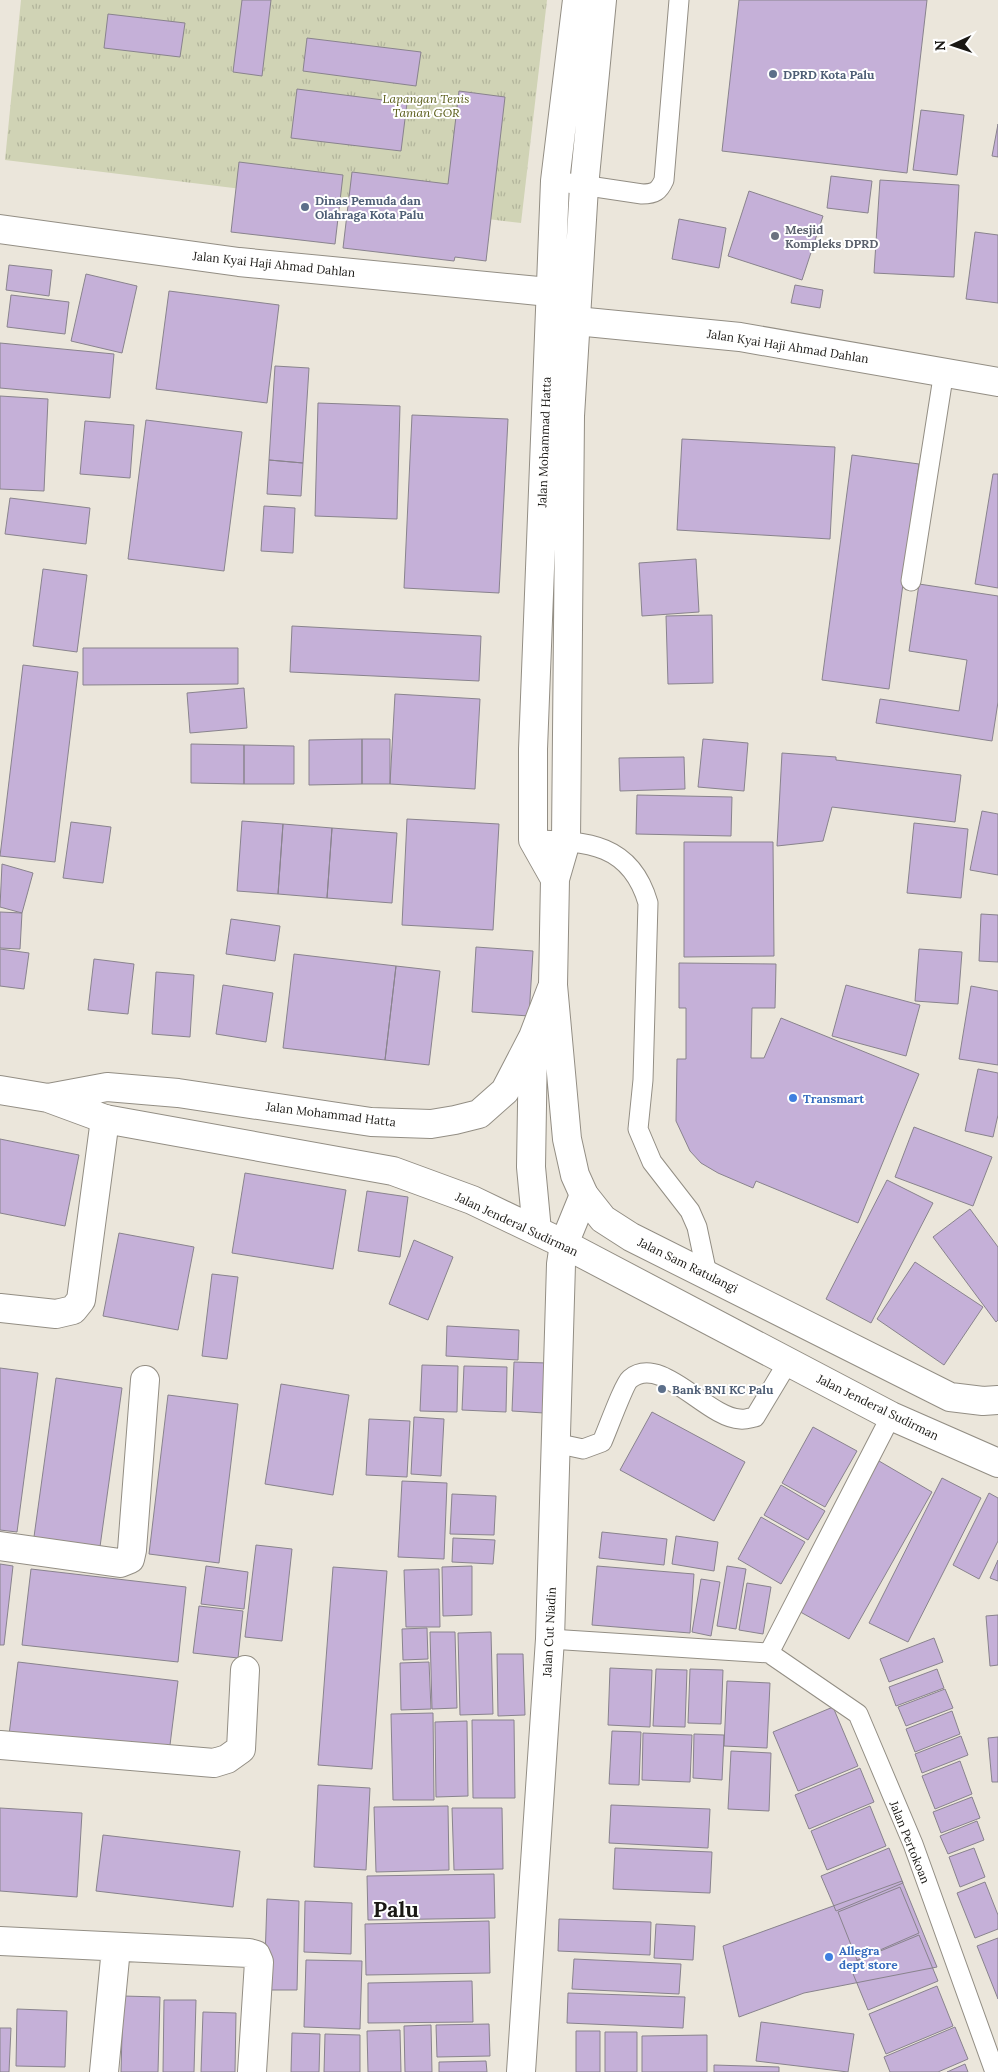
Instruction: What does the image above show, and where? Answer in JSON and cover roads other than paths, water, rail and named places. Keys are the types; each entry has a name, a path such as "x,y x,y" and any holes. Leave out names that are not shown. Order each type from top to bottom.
{"main road":[{"name":"Jalan Mohammad Hatta","path":"554,880 533,840 533,749 549,292 555,181 577,0"},
{"name":"Jalan Mohammad Hatta","path":"48,1098 107,1087 178,1093 371,1122 431,1124 479,1114 493,1103 505,1091 533,1037 553,985 554,880 566,841 570,416 584,187 602,0"},
{"name":"Jalan Kyai Haji Ahmad Dahlan","path":"0,229 239,262 549,292"},
{"name":"Jalan Kyai Haji Ahmad Dahlan","path":"576,321 740,337 944,371 998,382"},
{"name":"Jalan Sam Ratulangi","path":"553,985 566,1139 575,1175 584,1196 603,1218 631,1238 950,1396 982,1401 998,1400"},
{"path":"533,1037 531,1167 537,1231"},
{"name":"Jalan Jenderal Sudirman","path":"0,1090 48,1098 104,1119 393,1172 472,1200 564,1244 891,1416 998,1463"},
{"path":"0,1308 56,1314 73,1310 81,1300 104,1119"},
{"name":"Jalan Cut Niadin","path":"521,2072 550,1639 561,1264 564,1244 584,1196"},
{"path":"0,1546 120,1564 130,1559 145,1380"},
{"path":"0,1745 214,1763 228,1759 242,1749 245,1670"},
{"path":"0,1941 249,1953 256,1956 259,1962 252,2072"},
{"path":"104,2072 116,1948"}],"lane":[{"path":"555,181 584,187 642,194 653,194 660,189 664,180 679,0"},
{"path":"912,581 944,371"},
{"path":"533,840 566,841 611,851 628,863 642,882 648,903 643,1080 638,1129 652,1162 690,1211 697,1227 707,1274"},
{"path":"556,1443 583,1449 602,1442 628,1380 641,1373 660,1375 726,1416 740,1420 755,1417 788,1362"},
{"path":"550,1639 769,1653 891,1416"},
{"name":"Jalan Pertokoan","path":"769,1653 858,1714 913,1844 995,2072"}],"place":[{"name":"DPRD Kota Palu","path":"773,74"},
{"name":"Dinas Pemuda dan Olahraga Kota Palu","path":"305,207"},
{"name":"Mesjid Kompleks DPRD","path":"775,236"},
{"name":"Transmart","path":"793,1098"},
{"name":"Bank BNI KC Palu","path":"662,1389"},
{"name":"Allegra dept store","path":"829,1957"}],"district":[{"name":"Palu","path":"396,1909"}],"park label":[{"name":"Lapangan Tenis Taman GOR","path":"426,105"}]}
